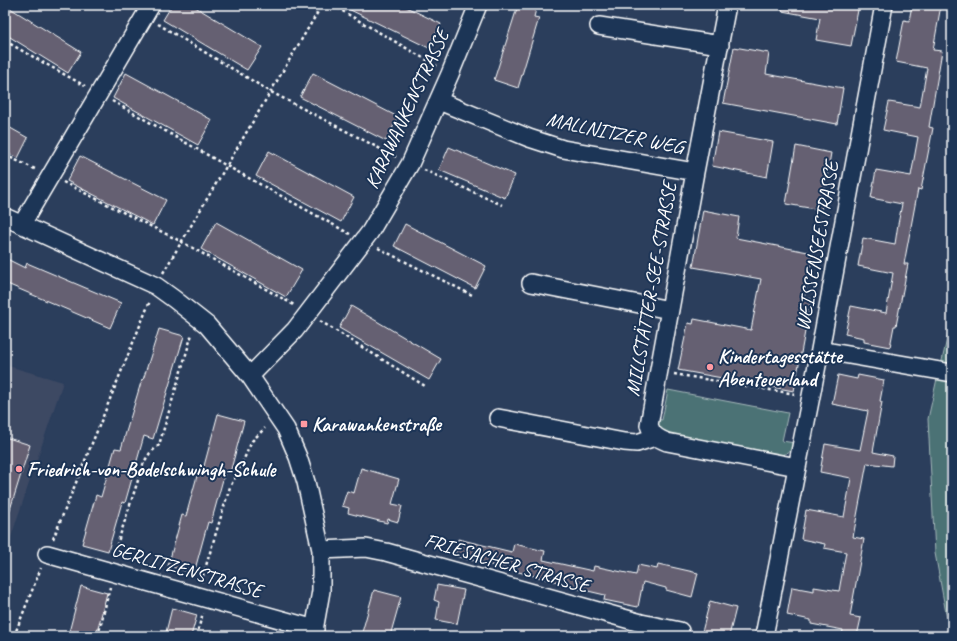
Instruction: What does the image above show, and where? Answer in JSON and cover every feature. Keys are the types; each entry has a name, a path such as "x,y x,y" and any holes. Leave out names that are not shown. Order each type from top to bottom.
{"street":[{"name":"KARAWANKENSTRASSE","path":"250,376 294,330 370,232 410,164 439,101 478,5"},
{"name":"MILLSTÄTTER-SEE-STRASSE","path":"655,436 651,431 649,424 727,5"},
{"name":"WEISSENSEESTRASSE","path":"764,636 820,350 884,5"},
{"path":"22,224 147,11"},
{"path":"599,26 720,45"},
{"name":"MALLNITZER WEG","path":"439,101 529,138 563,149 695,172"},
{"path":"5,217 156,286 206,325 250,376 286,430 298,456 306,482 321,550 321,590 314,632"},
{"path":"531,283 670,310"},
{"path":"820,350 952,372"},
{"path":"498,418 624,442 637,442 655,436 667,442 797,467"},
{"name":"FRIESACHER STRASSE","path":"321,550 366,548 386,552 641,623 680,631"},
{"name":"GERLITZENSTRASSE","path":"47,554 202,597 314,632"}],"path":[{"path":"126,5 147,11 271,92 410,164 502,205"},
{"path":"14,636 156,286 322,5"},
{"path":"332,5 450,74"},
{"path":"5,41 364,241 474,296"},
{"path":"5,155 182,242 308,313 425,386"},
{"path":"98,636 111,572 144,462 150,453 159,445 197,318"},
{"path":"659,372 811,396"},
{"path":"196,636 202,597 230,487 252,441 277,416"}],"shaded area":[{"name":"Friedrich-von-Bodelschwingh-Schule","path":"5,365 63,382 5,555"}],"green space":[{"path":"952,317 952,366 941,365"},
{"path":"938,374 949,376 952,410 952,636 948,636 948,624 935,553 928,419"},
{"path":"668,390 788,413 782,441 795,443 789,452 779,455 668,434 660,429 656,419 662,420"}],"building":[{"path":"5,5 81,52 68,73 5,34"},
{"path":"172,5 192,5 262,47 247,70 163,20"},
{"path":"340,5 402,5 441,24 429,48"},
{"path":"518,5 537,5 534,17 539,18 518,88 494,80"},
{"path":"782,5 859,5 851,46 816,40 820,18 782,11"},
{"path":"912,5 941,5 933,50 942,51 929,127 933,128 921,190 918,189 904,264 908,264 896,326 894,326 890,347 864,342 864,338 845,334 851,306 886,313 893,273 858,266 863,238 895,244 902,204 871,198 876,170 911,176 918,137 883,130 889,102 920,107 927,68 896,62 904,20 909,21"},
{"path":"734,47 769,53 766,74 843,88 837,124 723,103"},
{"path":"126,73 212,120 198,145 113,98"},
{"path":"313,73 398,117 386,141 300,97"},
{"path":"5,125 28,138 18,158 5,152"},
{"path":"718,132 773,142 767,177 712,166"},
{"path":"796,146 831,153 821,210 786,204"},
{"path":"449,147 515,175 505,198 439,170"},
{"path":"269,151 354,197 341,222 256,176"},
{"path":"80,156 166,200 153,225 67,181"},
{"path":"703,210 739,217 736,238 813,253 804,298 811,299 794,391 678,370 688,323 693,324 694,319 751,330 761,279 693,267"},
{"path":"216,222 302,270 286,297 201,249"},
{"path":"405,224 486,266 475,288 394,246"},
{"path":"5,258 25,268 27,263 121,303 110,328 5,283"},
{"path":"351,306 441,359 429,380 339,328"},
{"path":"159,329 184,336 153,439 144,436 125,503 122,502 108,551 82,544 96,495 101,497 115,448 121,449"},
{"path":"838,375 857,379 858,375 884,380 880,401 882,402 873,452 893,456 892,466 867,463 853,537 864,539 850,616 861,618 857,636 842,636 843,630 811,624 811,620 787,615 792,587 814,591 814,587 839,591 846,552 824,548 825,544 801,539 806,510 844,517 851,478 820,472 825,444 860,450 868,411 832,404"},
{"path":"218,414 244,421 230,473 225,472 211,523 208,522 194,573 168,566 182,515 186,516 200,465 204,466"},
{"path":"5,437 30,445 8,516 5,515"},
{"path":"361,468 399,479 392,504 402,506 398,522 388,519 387,523 348,513 349,508 342,506 347,491 354,493"},
{"path":"458,539 512,552 514,544 545,551 543,560 593,571 594,566 636,575 638,565 657,569 658,564 698,573 692,597 643,582 638,607 604,600 605,595 455,556"},
{"path":"437,585 464,590 457,624 436,620 439,602 434,600"},
{"path":"81,586 107,593 96,636 68,636"},
{"path":"374,590 401,597 390,636 361,636"},
{"path":"710,601 736,608 729,636 717,636 702,632"},
{"path":"172,608 197,615 191,636 165,636"}],"place":[{"name":"Kindertagesstätte Abenteuerland","path":"710,367"},
{"name":"Karawankenstraße","path":"304,424"},
{"name":"Friedrich-von-Bodelschwingh-Schule","path":"19,469"}]}
